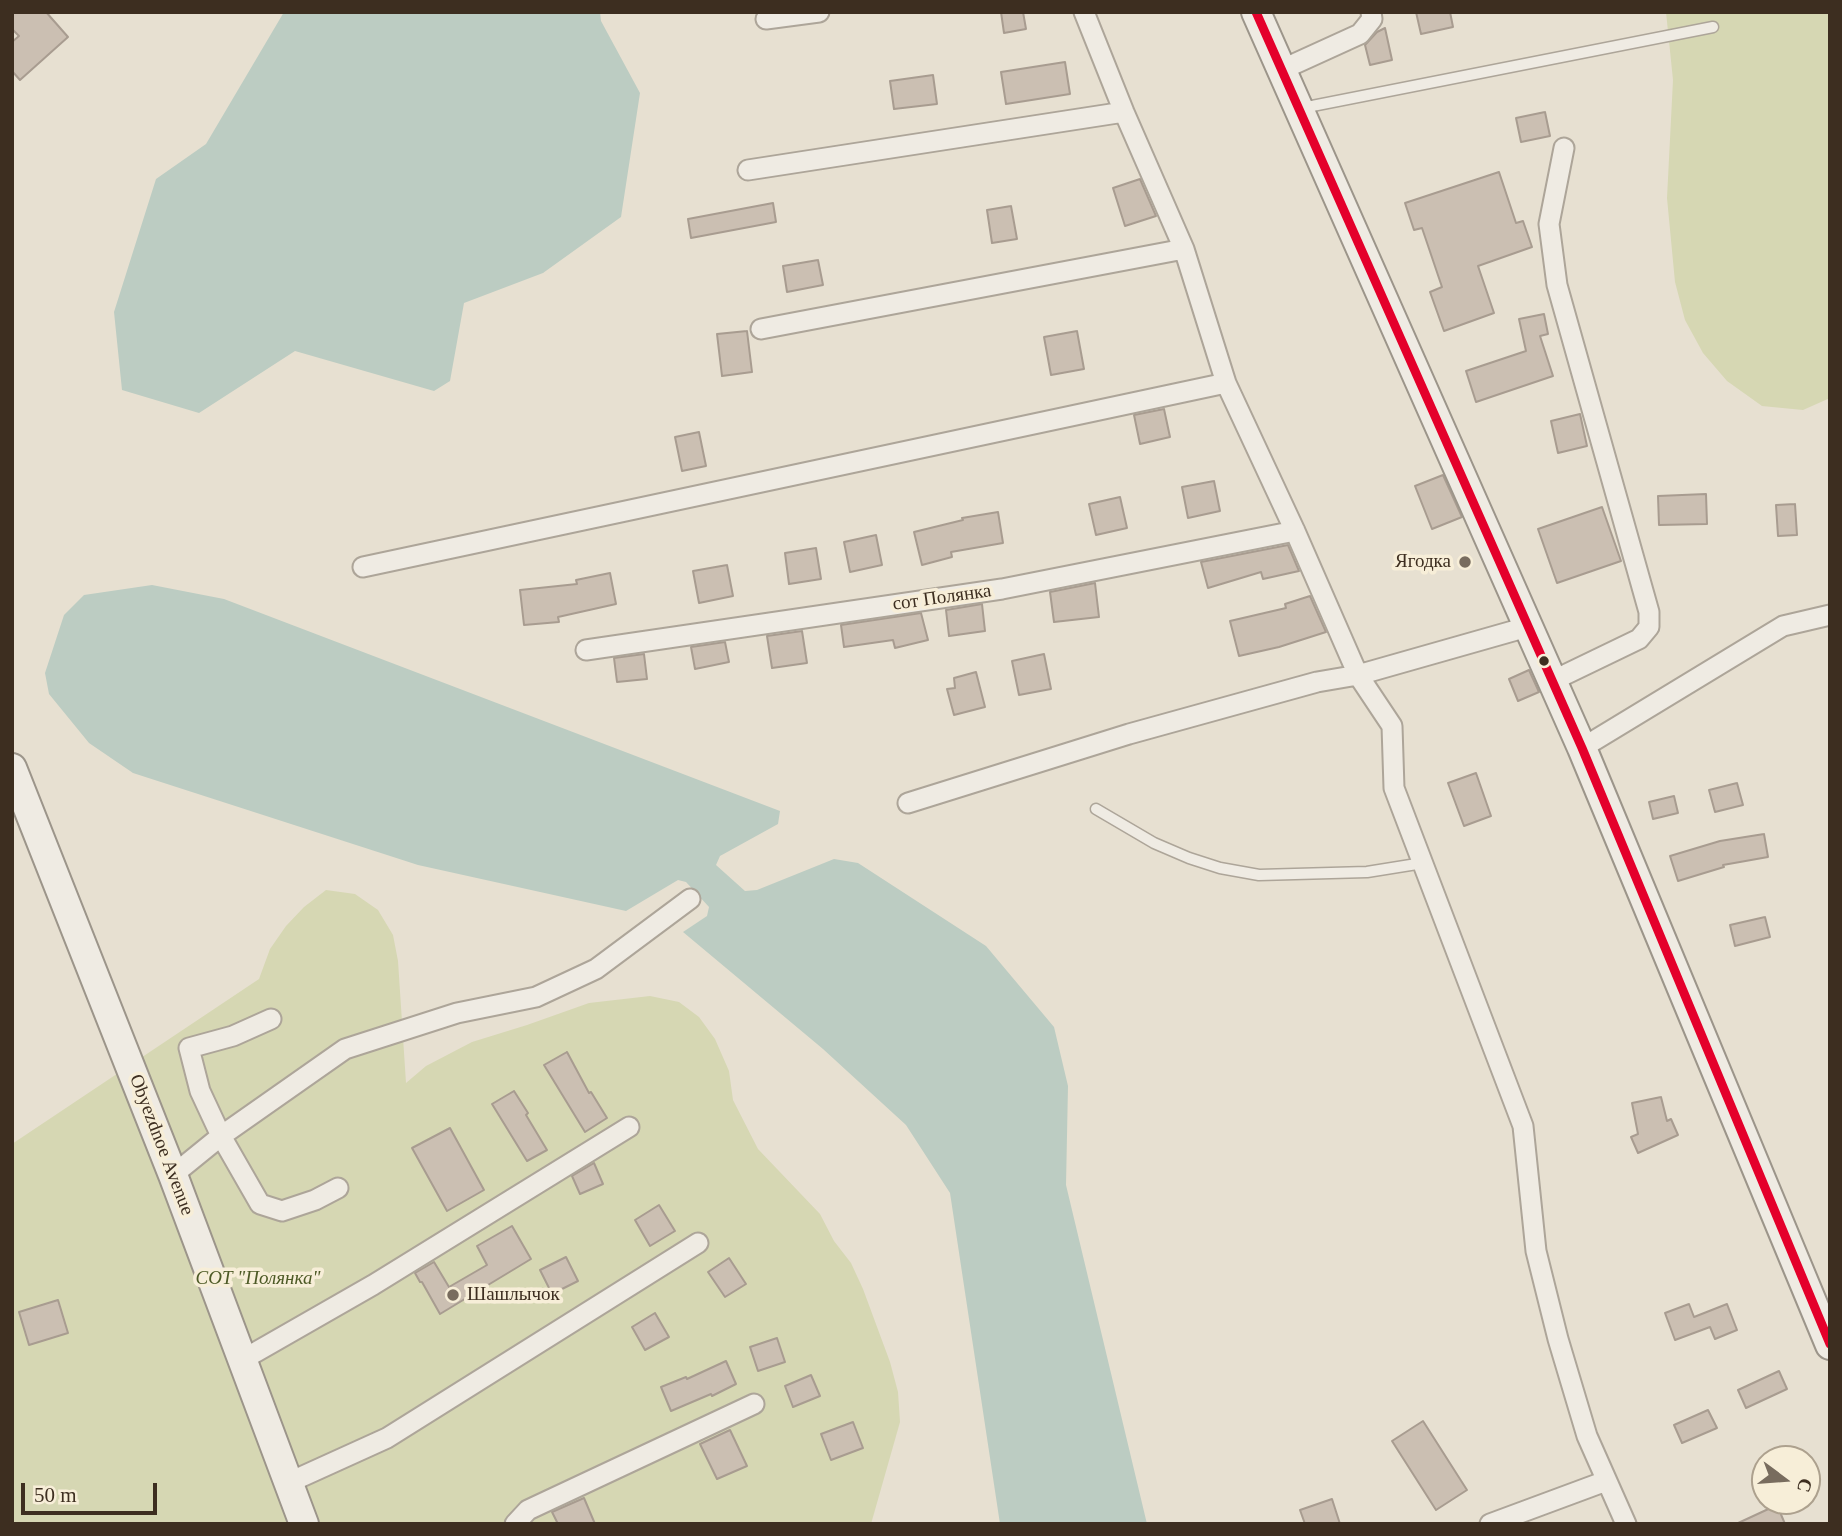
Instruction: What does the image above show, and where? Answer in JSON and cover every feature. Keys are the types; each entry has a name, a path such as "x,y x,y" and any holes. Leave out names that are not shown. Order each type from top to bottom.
{"main road":[{"path":"1256,12 1582,748 1830,1345"},
{"name":"Obyezdnoe Avenue","path":"12,768 173,1175 304,1524"}],"street":[{"path":"766,19 819,12"},
{"path":"1084,12 1184,249 1226,383 1358,675 1392,726 1394,788 1523,1125 1536,1251 1558,1339 1587,1436 1626,1524"},
{"path":"1281,70 1360,34 1372,19 1371,12"},
{"path":"748,170 1124,112"},
{"path":"1552,681 1639,639 1648,627 1649,612 1558,285 1549,225 1564,148"},
{"path":"761,329 1184,249"},
{"path":"363,567 1226,383"},
{"name":"сот Полянка","path":"586,650 1002,589 1295,531"},
{"path":"1582,748 1783,626 1830,615"},
{"path":"908,803 1143,730 1317,682 1358,675 1527,627"},
{"path":"173,1175 221,1136 345,1049 457,1013 536,996 596,969 690,899"},
{"path":"271,1020 233,1036 189,1048 200,1091 221,1136 260,1204 282,1211 315,1200 338,1188"},
{"path":"242,1360 373,1284 629,1127"},
{"path":"290,1482 387,1438 698,1243"},
{"path":"515,1524 528,1510 754,1404"},
{"path":"1490,1524 1605,1481"}],"lane":[{"path":"1298,108 1713,27"},
{"path":"1096,809 1154,842 1189,858 1220,868 1259,875 1367,872 1423,863"}],"green space":[{"path":"1666,12 1830,12 1830,398 1803,410 1762,406 1727,381 1703,353 1685,320 1675,282 1667,198 1673,80"},
{"name":"СОТ \"Полянка\"","path":"326,890 355,894 378,910 393,935 398,961 406,1083 426,1066 472,1042 589,1003 650,996 679,1002 699,1017 715,1039 729,1071 733,1100 758,1149 820,1214 834,1241 851,1263 890,1362 898,1392 900,1422 871,1524 12,1524 12,1144 259,979 270,949 286,926"}],"shaded area":[{"path":"284,12 600,12 601,21 640,93 621,217 543,273 464,303 450,381 434,391 295,351 199,413 122,390 114,312 156,179 206,144"},
{"path":"152,585 224,599 780,811 778,824 720,856 716,865 745,891 757,890 834,859 858,863 986,946 1054,1027 1068,1086 1066,1185 1147,1524 1000,1524 950,1193 906,1125 823,1049 683,932 707,916 709,907 686,882 678,880 626,911 418,865 133,773 89,743 49,694 45,673 64,615 84,595"}],"building":[{"path":"12,12 46,12 68,37 20,80 12,71 12,42 19,36 12,29"},
{"path":"1001,12 1023,12 1026,29 1004,33"},
{"path":"1416,12 1450,12 1453,27 1421,34"},
{"path":"1385,28 1392,60 1370,65 1365,45 1377,32"},
{"path":"1065,62 1070,94 1006,104 1001,72"},
{"path":"933,75 937,104 894,109 890,81"},
{"path":"1545,112 1550,136 1521,142 1516,118"},
{"path":"1499,172 1516,223 1523,221 1532,247 1478,266 1494,313 1444,331 1430,292 1442,287 1422,228 1414,230 1405,203"},
{"path":"1140,179 1156,216 1125,226 1113,188"},
{"path":"773,203 776,222 691,238 688,219"},
{"path":"1011,206 1017,239 992,243 987,210"},
{"path":"818,260 823,285 787,292 783,266"},
{"path":"1544,314 1548,334 1540,336 1553,376 1476,402 1466,371 1526,351 1519,319"},
{"path":"747,331 752,372 722,376 717,334"},
{"path":"1077,331 1084,369 1051,375 1044,337"},
{"path":"1164,409 1170,437 1140,444 1134,415"},
{"path":"1580,414 1587,446 1558,453 1551,421"},
{"path":"699,432 706,466 682,471 675,437"},
{"path":"1443,475 1462,517 1432,529 1415,486"},
{"path":"1214,481 1220,511 1188,518 1182,487"},
{"path":"1706,494 1707,524 1659,525 1658,496"},
{"path":"1120,497 1127,528 1096,535 1089,504"},
{"path":"1795,504 1797,535 1778,536 1776,505"},
{"path":"1602,507 1621,561 1557,583 1538,529"},
{"path":"998,512 1003,543 951,552 952,557 922,565 914,532 963,520 962,518"},
{"path":"876,535 882,565 850,572 844,542"},
{"path":"1288,545 1299,571 1263,579 1261,572 1208,588 1201,562"},
{"path":"816,548 821,579 789,584 785,553"},
{"path":"727,565 733,596 699,603 693,571"},
{"path":"610,573 616,604 558,617 559,622 524,625 520,590 577,584 576,580"},
{"path":"1095,583 1099,617 1054,622 1050,592"},
{"path":"1310,596 1326,632 1239,656 1230,621 1286,608 1285,604"},
{"path":"982,604 985,631 949,636 946,610"},
{"path":"921,613 928,640 895,648 893,640 844,647 841,625"},
{"path":"802,631 807,663 772,668 767,636"},
{"path":"725,642 729,662 695,669 691,647"},
{"path":"644,654 647,679 617,682 614,658"},
{"path":"1044,654 1051,689 1019,695 1012,661"},
{"path":"1529,670 1539,692 1518,701 1509,679"},
{"path":"976,672 985,707 954,715 947,689 955,688 954,678"},
{"path":"1476,773 1491,816 1464,826 1448,783"},
{"path":"1737,783 1743,805 1715,812 1709,790"},
{"path":"1674,796 1678,813 1653,819 1649,802"},
{"path":"1764,834 1768,857 1723,865 1724,867 1678,881 1670,856 1720,841"},
{"path":"1765,917 1770,937 1735,946 1730,925"},
{"path":"567,1052 589,1093 591,1092 607,1118 585,1132 544,1065"},
{"path":"514,1091 547,1150 527,1161 492,1104"},
{"path":"1661,1097 1667,1121 1671,1119 1678,1135 1638,1153 1631,1137 1638,1134 1632,1103"},
{"path":"450,1128 484,1190 447,1211 412,1148"},
{"path":"594,1163 603,1184 580,1194 572,1176"},
{"path":"659,1205 675,1231 650,1246 635,1220"},
{"path":"512,1226 531,1259 440,1314 415,1273 434,1262 449,1287 487,1265 477,1246"},
{"path":"566,1257 578,1281 552,1294 540,1270"},
{"path":"729,1258 746,1284 725,1297 708,1272"},
{"path":"58,1300 68,1333 29,1345 19,1312"},
{"path":"1689,1304 1694,1317 1727,1304 1737,1330 1715,1339 1710,1327 1675,1340 1665,1313"},
{"path":"655,1313 669,1337 645,1350 632,1327"},
{"path":"777,1338 785,1362 758,1371 750,1347"},
{"path":"726,1361 736,1384 671,1411 661,1387 686,1377 687,1379"},
{"path":"1779,1371 1787,1389 1746,1408 1738,1390"},
{"path":"811,1375 820,1396 793,1407 785,1386"},
{"path":"1708,1410 1717,1428 1682,1443 1674,1425"},
{"path":"1423,1421 1467,1490 1436,1510 1392,1441"},
{"path":"853,1422 863,1448 831,1460 821,1434"},
{"path":"730,1430 747,1466 717,1479 700,1444"},
{"path":"584,1498 595,1524 558,1524 552,1512"},
{"path":"1332,1499 1340,1524 1305,1524 1300,1510"},
{"path":"1755,1515 1781,1515 1785,1524 1736,1524"}],"transit line":[{"path":"1256,12 1582,748 1830,1344"}],"place":[{"name":"Ягодка","path":"1465,562"},
{"name":"Шашлычок","path":"453,1295"}]}
